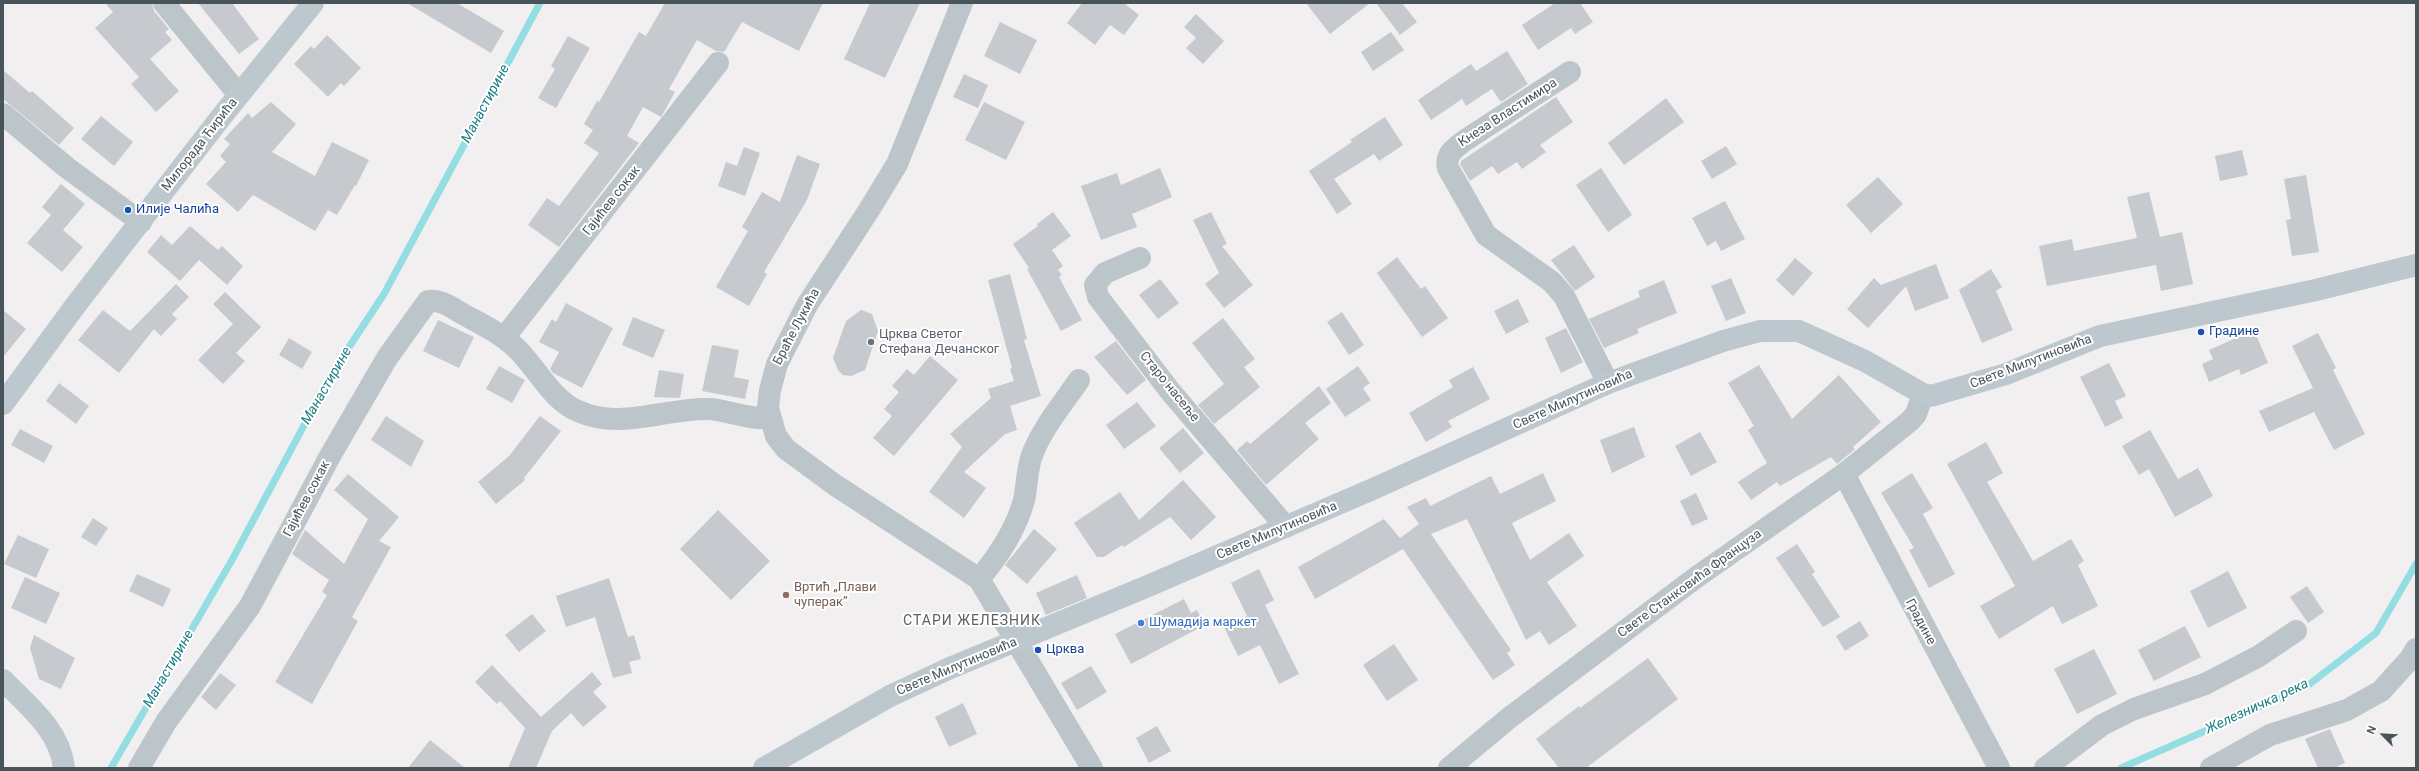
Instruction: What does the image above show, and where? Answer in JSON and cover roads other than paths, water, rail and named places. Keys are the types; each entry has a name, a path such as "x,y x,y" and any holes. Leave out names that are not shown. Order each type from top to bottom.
{"street":[{"path":"164,3 239,95"},
{"name":"Милорада Ћирића","path":"4,398 239,95 313,3"},
{"name":"Браће Лукића","path":"962,3 897,164 807,305 777,364 770,390 768,408 776,436 786,449 835,485 979,579 1016,641"},
{"name":"Гајићев сокак","path":"504,338 718,63"},
{"name":"Кнеза Властимира","path":"1570,72 1464,141 1450,152 1446,160 1448,168 1480,227 1486,235 1552,282 1564,296 1608,383"},
{"path":"3,114 66,167 141,222"},
{"name":"Старо насеље","path":"1140,258 1099,277 1095,285 1098,297 1170,391 1286,527"},
{"name":"Свете Милутиновића","path":"764,768 890,696 950,668 1286,527 1608,383 1723,341 1760,331 1799,331 1866,361 1923,394 1931,396 2006,374 2100,336 2316,290 2416,265"},
{"name":"Гајићев сокак","path":"139,768 166,722 250,606 315,482 379,372 428,301 433,300 442,303 504,338 522,354 566,405 579,412 596,416 636,418 709,409 759,418 770,418"},
{"path":"979,579 994,561 1012,532 1024,500 1031,459 1041,434 1079,380"},
{"name":"Свете Станковића Француза","path":"1449,768 1509,718 1698,576 1844,474 1910,421 1916,414 1923,394"},
{"name":"Градине","path":"1844,474 1998,768"},
{"path":"2045,768 2102,725 2134,709 2205,684 2259,656 2296,631"},
{"path":"1016,641 1092,768"},
{"path":"2211,768 2270,735 2347,710 2381,691 2410,659 2416,649"},
{"path":"3,680 54,735 63,755 64,768"}],"waterway":[{"name":"Манастирине","path":"111,768 232,560 332,373 384,294 540,3"},
{"name":"Железничка река","path":"2121,768 2307,686 2376,633 2416,564"}],"place":[{"name":"Илије Чалића","path":"128,210"},
{"name":"Градине","path":"2201,332"},
{"name":"Црква Светог Стефана Дечанског","path":"871,342"},
{"name":"Вртић „Плави чуперак”","path":"786,595"},
{"name":"Шумадија маркет","path":"1141,623"},
{"name":"Црква","path":"1038,650"}],"district":[{"name":"СТАРИ ЖЕЛЕЗНИК","path":"972,621"}]}
